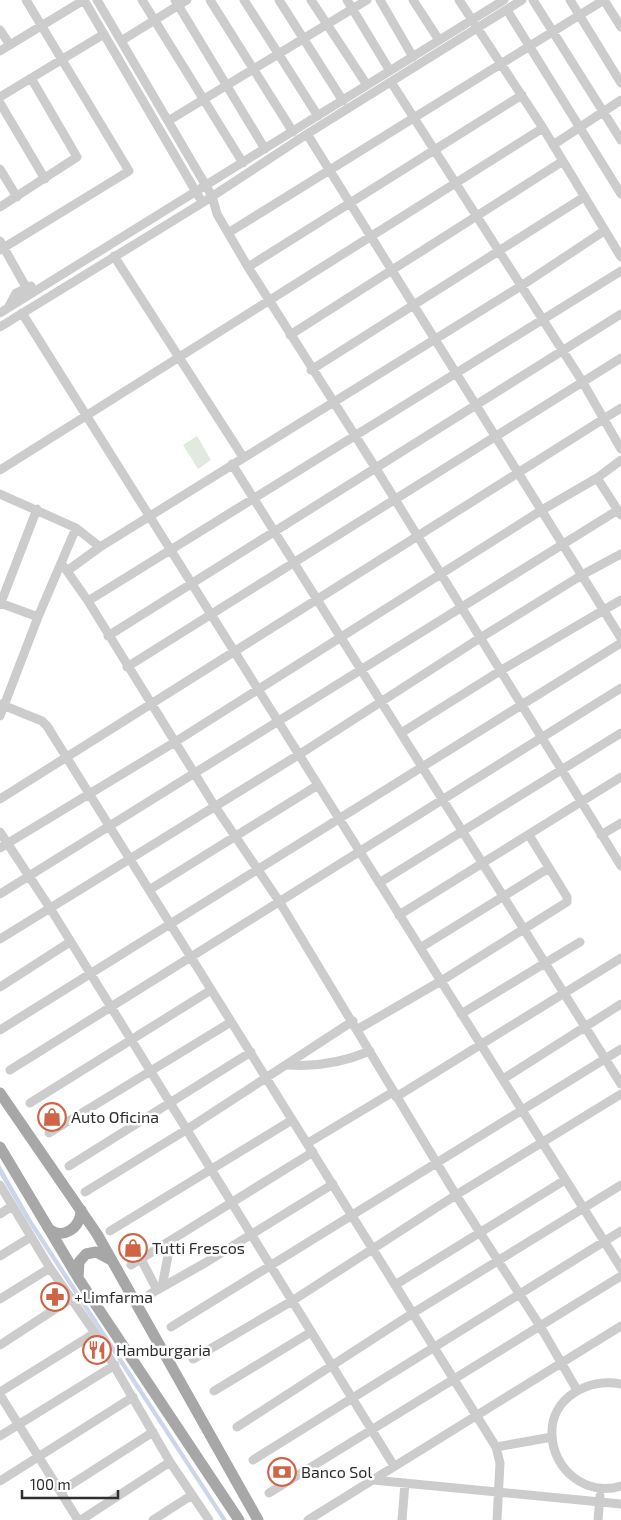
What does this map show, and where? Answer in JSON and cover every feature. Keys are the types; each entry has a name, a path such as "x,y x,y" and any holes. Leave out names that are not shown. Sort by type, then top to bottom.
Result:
{"main road":[{"path":"0,1093 81,1210 112,1261 258,1520"},
{"path":"0,1147 46,1227 80,1281 239,1520"},
{"path":"46,1227 55,1234 65,1234 79,1221 81,1210"},
{"path":"80,1281 79,1262 86,1254 96,1252 112,1261"}],"street":[{"path":"26,0 129,171 1,247 26,287"},
{"path":"0,51 84,0 202,203 217,214"},
{"path":"97,0 212,196 217,214 248,267 311,370 375,467 416,537 563,770 621,866"},
{"path":"142,0 244,164"},
{"path":"121,41 177,3 187,0"},
{"path":"210,0 252,71 292,132"},
{"path":"244,0 318,116"},
{"path":"279,0 343,100"},
{"path":"311,0 366,85"},
{"path":"347,0 390,71"},
{"path":"168,121 205,101 367,0"},
{"path":"380,0 413,57"},
{"path":"413,0 439,40"},
{"path":"459,0 543,128 604,231 620,251"},
{"path":"4,310 244,164 439,40 507,10 522,0"},
{"path":"534,0 621,140"},
{"path":"570,0 621,83"},
{"path":"228,233 604,0 621,27"},
{"path":"0,327 202,203 391,82 475,25 501,1"},
{"path":"177,3 265,149"},
{"path":"507,10 621,194"},
{"path":"0,30 10,45"},
{"path":"0,97 104,34"},
{"path":"0,207 77,157 31,78"},
{"path":"391,82 562,350 621,449"},
{"path":"248,267 522,95"},
{"path":"553,145 621,100"},
{"path":"0,102 45,179"},
{"path":"0,470 543,128"},
{"path":"307,134 349,205 496,436 542,510 561,545 621,638"},
{"path":"290,335 563,161"},
{"path":"0,170 17,197"},
{"path":"311,370 412,304 584,197"},
{"path":"64,567 100,547 521,286 604,231"},
{"path":"114,256 243,457"},
{"path":"88,601 621,271"},
{"path":"4,310 16,293 26,287 46,284"},
{"path":"22,313 300,754 461,1014 504,1079 564,1180 621,1268"},
{"path":"108,636 274,530 621,314"},
{"path":"127,667 621,358"},
{"path":"0,799 621,408"},
{"path":"4,846 174,742 542,510 597,478 621,460"},
{"path":"232,464 401,733 420,767 504,896 621,1084"},
{"path":"0,894 561,545 619,513 597,478"},
{"path":"1,497 37,509 76,528 100,547"},
{"path":"37,509 0,604 38,617"},
{"path":"0,716 2,705 38,617 64,567 76,528"},
{"path":"0,939 214,805 300,754 480,638 582,575 621,554"},
{"path":"64,567 88,601 193,773 257,871 279,901 355,1025 395,1095 540,1326 577,1390"},
{"path":"401,733 500,670 621,600"},
{"path":"0,1030 89,973 257,871 521,703 621,643"},
{"path":"10,1070 621,688"},
{"path":"2,705 45,723 496,1447 500,1463 498,1520"},
{"path":"379,883 621,733"},
{"path":"399,915 621,777"},
{"path":"149,890 318,785"},
{"path":"601,835 621,822"},
{"path":"0,832 4,846 50,908 394,1466"},
{"path":"85,1192 186,1130 265,1076 288,1065 355,1025 441,981 567,902 567,897 529,835"},
{"path":"420,948 549,868"},
{"path":"0,986 70,942"},
{"path":"461,1014 544,962 580,942"},
{"path":"308,1143 481,1045 621,958"},
{"path":"30,1103 211,990"},
{"path":"504,1079 621,1004"},
{"path":"49,1133 231,1022"},
{"path":"171,1327 438,1164 621,1049"},
{"path":"69,1166 251,1052"},
{"path":"288,1065 353,1059 370,1052"},
{"path":"193,1359 292,1301 456,1195 621,1094"},
{"path":"110,1231 292,1120"},
{"path":"131,1265 313,1152"},
{"path":"395,1285 564,1180"},
{"path":"156,1290 333,1184"},
{"path":"237,1427 413,1313 621,1185"},
{"path":"0,1186 50,1268 95,1333 170,1462 209,1520"},
{"path":"0,1214 12,1206"},
{"path":"253,1460 621,1231"},
{"path":"0,1256 31,1237"},
{"path":"156,1290 171,1240"},
{"path":"141,1259 156,1290"},
{"path":"0,1299 50,1268"},
{"path":"269,1493 621,1276"},
{"path":"0,1345 72,1298"},
{"path":"309,1519 621,1326"},
{"path":"214,1392 311,1332"},
{"path":"95,1333 0,1393 80,1520 170,1462"},
{"path":"0,1436 115,1365"},
{"path":"621,1384 609,1382 592,1383 577,1390 564,1401 556,1415 552,1437 560,1463 570,1476 585,1485 601,1489 621,1486"},
{"path":"0,1481 133,1397"},
{"path":"60,1491 153,1432"},
{"path":"496,1447 552,1437"},
{"path":"373,1480 621,1504"},
{"path":"402,1520 405,1483"},
{"path":"598,1520 601,1489"},
{"path":"153,1520 192,1495"},
{"path":"309,1519 325,1520"}],"shaded area":[{"path":"197,436 211,460 198,469 183,445"}],"water":[{"path":"0,1165 31,1219 227,1520 222,1520 27,1221 0,1175"}],"place":[{"name":"Auto Oficina","path":"52,1117"},
{"name":"Tutti Frescos","path":"133,1248"},
{"name":"+Limfarma","path":"55,1297"},
{"name":"Hamburgaria","path":"97,1350"},
{"name":"Banco Sol","path":"282,1472"}]}
